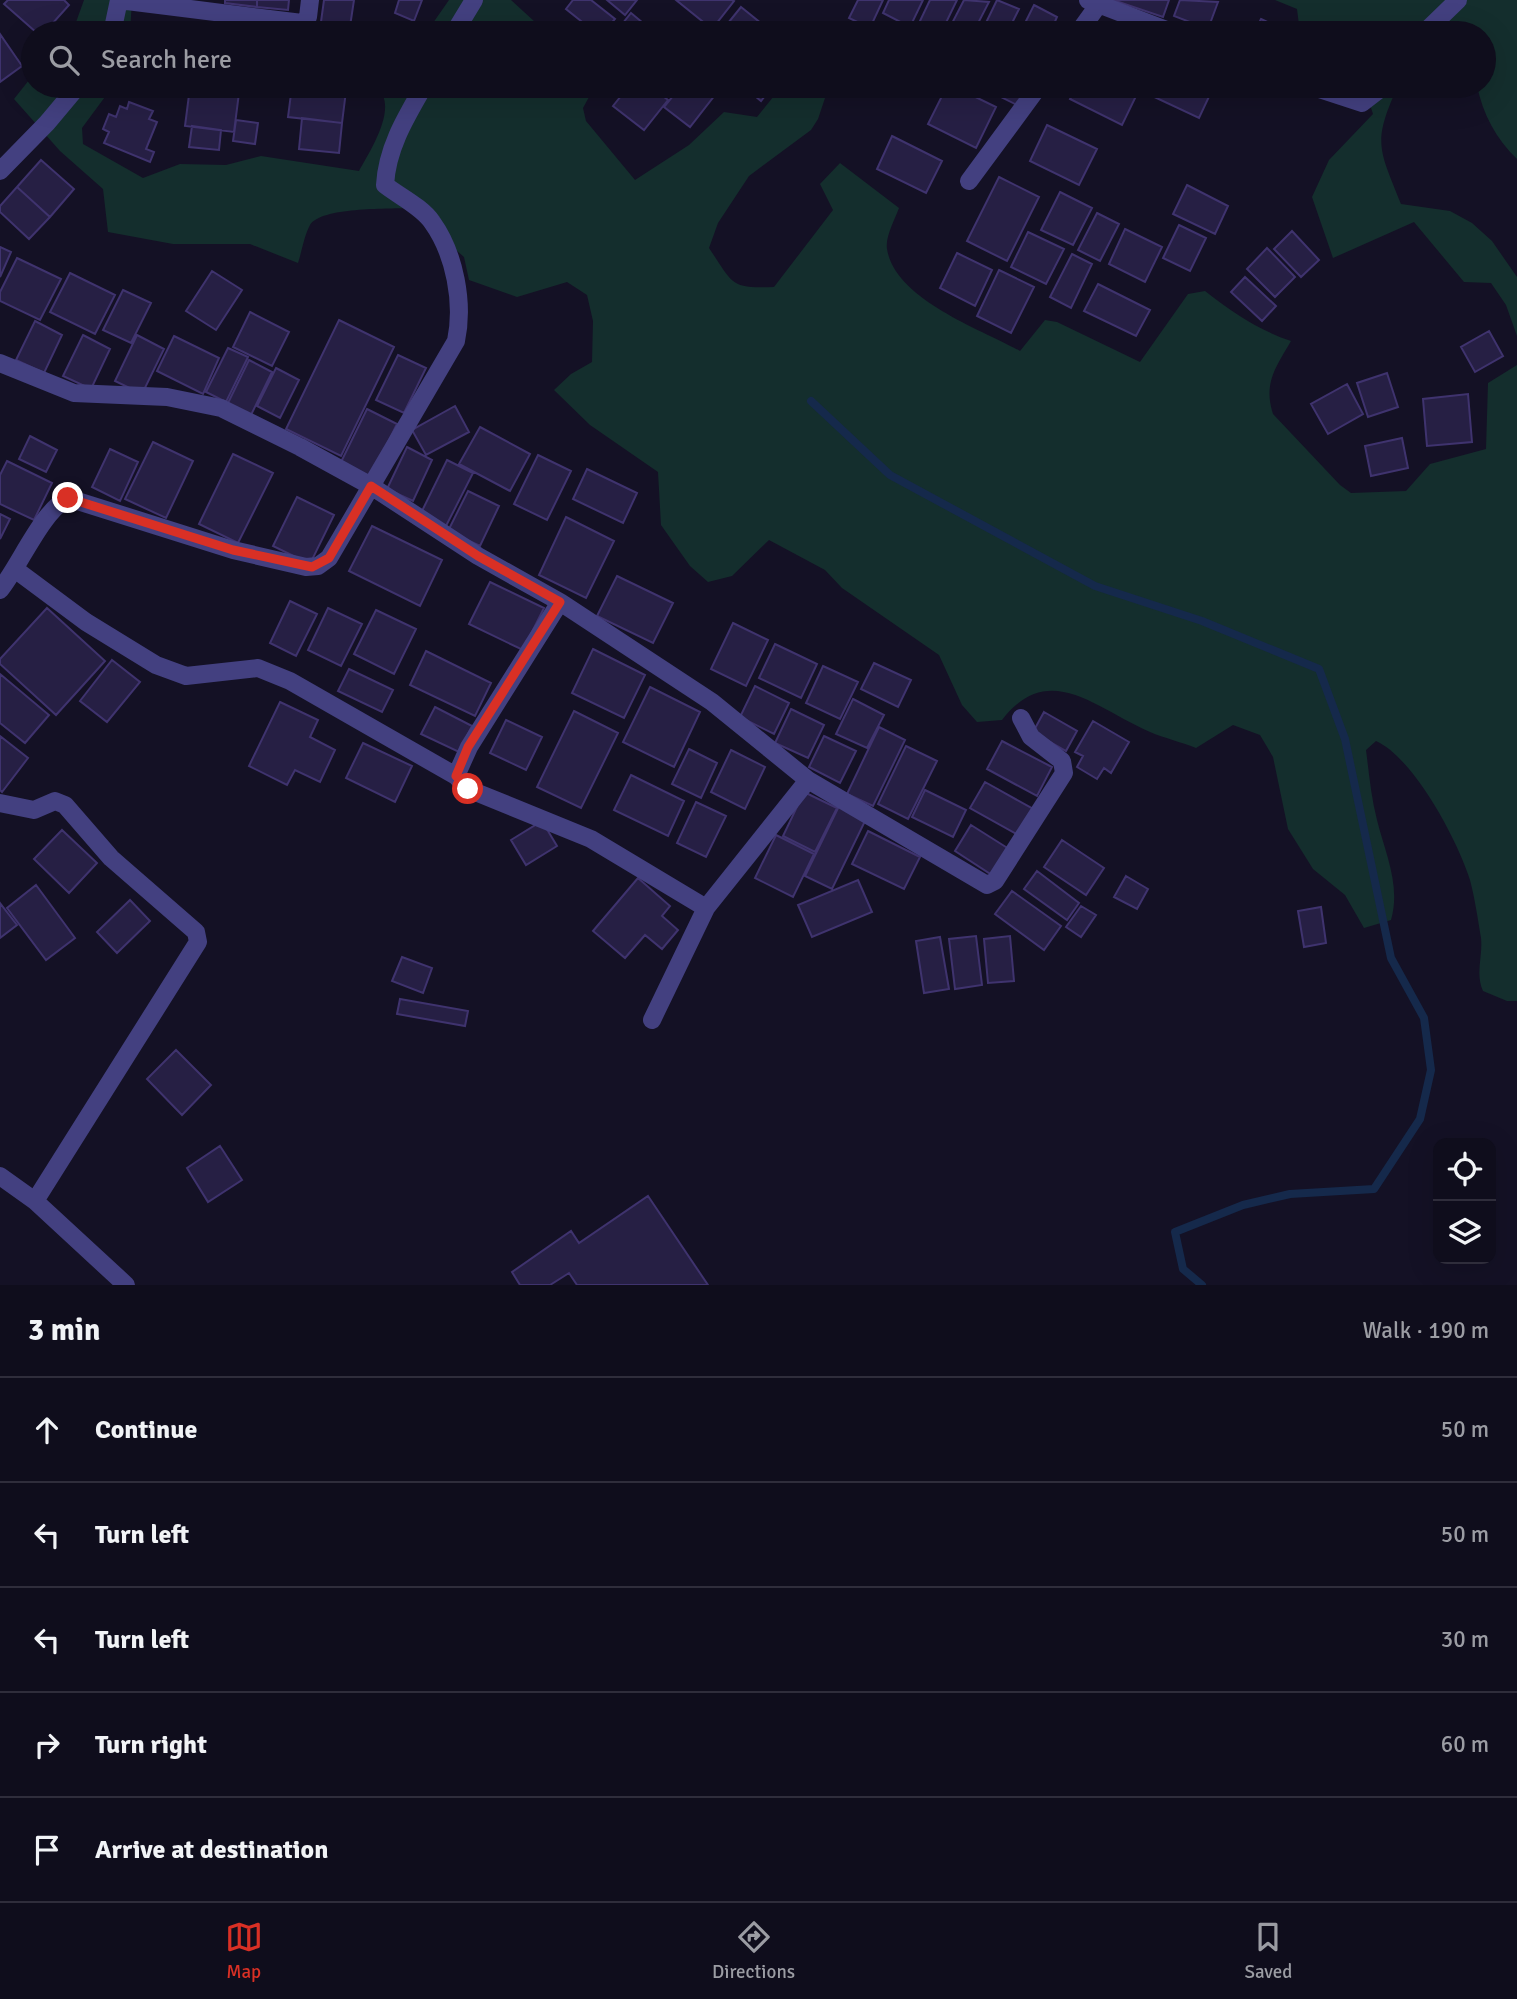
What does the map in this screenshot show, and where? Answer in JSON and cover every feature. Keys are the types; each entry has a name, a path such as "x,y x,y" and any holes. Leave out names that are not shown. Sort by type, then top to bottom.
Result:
{"street":[{"path":"114,21 119,0 205,5 291,21"},
{"path":"304,21 308,17 310,0"},
{"path":"461,21 474,0"},
{"path":"1436,21 1458,0"},
{"path":"1084,21 1094,2 1143,21"},
{"path":"0,171 68,98"},
{"path":"0,590 16,570 55,504 68,498 233,550 312,567 329,558 456,341 461,319 448,253 431,220 385,185 386,167 402,125 417,98"},
{"path":"969,181 1031,98"},
{"path":"1347,98 1362,103 1368,98"},
{"path":"0,363 74,393 167,397 221,408 371,486 478,556 560,602 712,702 808,780 987,886 995,881 1063,774 1062,761 1031,737 1021,718"},
{"path":"16,570 86,622 156,665 186,676 258,668 290,681 456,776 468,789 591,839 706,908"},
{"path":"456,776 468,747 560,602"},
{"path":"652,1020 706,908 808,780"},
{"path":"0,803 34,810 55,801 65,805 111,858 196,932 198,942 35,1201"},
{"path":"0,1176 35,1201 126,1285"}],"green space":[{"path":"84,0 132,0 131,21 76,21"},
{"path":"449,0 511,0 534,21 434,21"},
{"path":"1275,0 1517,0 1517,159 1497,134 1481,98 1496,98 1496,21 1298,21 1297,9"},
{"path":"21,90 21,98 104,98 82,128 83,144 143,178 180,164 226,165 261,156 359,171 381,128 385,104 383,98 588,98 583,108 586,121 635,180 689,145 724,112 757,117 772,98 825,98 811,130 749,176 718,223 709,248 734,281 748,287 774,287 833,210 820,184 840,163 899,208 889,234 887,249 893,267 905,283 941,310 1020,351 1045,320 1057,322 1140,362 1188,294 1205,291 1246,320 1291,341 1270,384 1273,414 1340,485 1351,493 1406,491 1430,464 1486,449 1488,383 1517,365 1517,1001 1507,1001 1483,991 1479,971 1481,938 1472,887 1456,844 1419,782 1405,764 1376,741 1366,750 1375,811 1393,882 1394,907 1391,920 1364,928 1345,895 1313,869 1288,829 1273,757 1260,735 1233,725 1196,748 1150,732 1073,694 1055,691 1037,693 1020,702 1002,720 977,722 962,705 939,655 842,588 825,570 769,540 732,576 708,582 690,566 661,525 658,472 590,425 554,390 571,374 592,362 593,321 587,295 567,282 517,297 469,280 464,257 408,208 355,210 317,219 308,229 298,263 250,244 173,244 108,232 103,189 60,151 14,99"},
{"path":"1368,98 1393,98 1384,121 1382,145 1401,204 1450,211 1472,223 1492,241 1517,277 1517,336 1506,305 1491,283 1464,282 1414,222 1333,258 1312,197 1329,160 1373,114"}],"building":[{"path":"8,0 64,0 69,5 55,21 23,21 4,4"},
{"path":"225,0 257,0 257,7 225,3"},
{"path":"257,0 289,0 288,10 257,7"},
{"path":"324,0 354,0 351,21 321,21"},
{"path":"399,0 422,0 414,21 395,13"},
{"path":"573,0 591,0 615,19 581,21 566,9"},
{"path":"607,0 637,0 625,15"},
{"path":"676,0 734,1 718,21 702,21"},
{"path":"858,0 883,0 873,21 855,21 849,18"},
{"path":"889,0 923,0 913,21 898,21 883,13"},
{"path":"930,0 957,0 947,21 920,21"},
{"path":"964,0 989,2 979,21 953,21"},
{"path":"997,0 1019,9 1013,21 987,21"},
{"path":"1113,0 1169,0 1163,17"},
{"path":"1180,0 1218,2 1211,21 1187,21 1174,16"},
{"path":"1034,5 1057,17 1055,21 1026,21"},
{"path":"741,7 758,21 730,21"},
{"path":"631,13 641,21 625,21"},
{"path":"0,34 21,67 0,82"},
{"path":"189,98 238,98 234,132 185,126"},
{"path":"290,98 345,98 342,123 288,117"},
{"path":"619,98 668,100 644,130 613,106"},
{"path":"671,98 713,98 690,127 664,107"},
{"path":"941,98 978,98 996,107 976,148 928,124"},
{"path":"1003,98 1028,98 1023,108"},
{"path":"1071,98 1135,98 1122,125"},
{"path":"1156,98 1208,98 1199,118"},
{"path":"129,102 153,111 149,119 157,122 146,149 154,152 150,162 104,143 109,132 103,129 109,114 116,117 120,106 127,109"},
{"path":"302,118 342,123 339,153 299,149"},
{"path":"236,120 258,123 255,144 233,141"},
{"path":"1047,125 1097,149 1079,185 1030,161"},
{"path":"192,126 221,130 219,150 189,147"},
{"path":"892,136 942,161 926,193 877,169"},
{"path":"41,160 74,189 50,217 17,187"},
{"path":"999,177 1039,197 1007,261 967,241"},
{"path":"1187,185 1228,206 1215,234 1173,214"},
{"path":"17,187 50,217 29,239 0,212 0,206"},
{"path":"1060,192 1092,208 1073,245 1041,230"},
{"path":"1097,213 1119,224 1100,261 1078,250"},
{"path":"1179,225 1206,238 1190,271 1163,258"},
{"path":"1125,229 1162,247 1145,282 1109,264"},
{"path":"1292,231 1319,260 1301,277 1274,249"},
{"path":"1028,232 1064,249 1046,284 1011,267"},
{"path":"0,247 11,252 0,277"},
{"path":"1267,248 1295,277 1275,297 1247,269"},
{"path":"957,253 992,270 975,306 940,288"},
{"path":"1072,254 1092,264 1071,308 1050,297"},
{"path":"17,258 61,279 40,320 0,301 0,292"},
{"path":"999,270 1034,287 1011,333 977,316"},
{"path":"212,271 242,290 216,330 186,311"},
{"path":"70,273 115,295 95,334 50,312"},
{"path":"1245,277 1276,306 1262,321 1231,292"},
{"path":"1098,284 1150,310 1136,336 1084,311"},
{"path":"123,290 151,303 131,343 103,330"},
{"path":"250,312 289,332 272,366 233,347"},
{"path":"339,320 394,347 341,456 286,429"},
{"path":"35,321 62,335 44,373 16,360"},
{"path":"1489,331 1503,356 1475,372 1461,347"},
{"path":"83,335 110,349 91,389 63,376"},
{"path":"137,335 164,349 142,394 115,381"},
{"path":"174,336 219,358 203,394 157,371"},
{"path":"228,348 248,357 226,402 206,392"},
{"path":"398,355 426,368 404,413 376,400"},
{"path":"249,360 272,372 250,417 227,405"},
{"path":"276,368 299,380 280,418 257,406"},
{"path":"1387,373 1398,407 1368,417 1357,383"},
{"path":"1347,384 1363,414 1328,434 1311,404"},
{"path":"1468,394 1472,442 1427,446 1423,399"},
{"path":"455,406 469,432 426,455 412,430"},
{"path":"367,409 397,424 371,477 341,462"},
{"path":"480,427 530,454 510,491 459,464"},
{"path":"30,436 57,450 46,472 19,459"},
{"path":"1402,438 1408,468 1371,476 1365,446"},
{"path":"153,442 193,461 166,518 125,499"},
{"path":"407,447 432,460 413,501 387,489"},
{"path":"110,449 138,462 120,501 92,487"},
{"path":"233,454 273,473 238,543 199,524"},
{"path":"538,455 571,471 547,520 514,504"},
{"path":"447,460 473,473 446,526 421,513"},
{"path":"7,461 52,483 34,520 0,504 0,475"},
{"path":"587,469 637,493 623,523 573,499"},
{"path":"468,491 499,506 480,546 448,531"},
{"path":"297,497 334,515 310,564 273,546"},
{"path":"0,514 10,519 0,539"},
{"path":"566,517 614,541 586,598 539,575"},
{"path":"372,526 442,560 420,606 349,571"},
{"path":"617,576 673,603 653,643 597,616"},
{"path":"490,582 544,608 523,650 469,624"},
{"path":"290,601 317,614 296,656 270,643"},
{"path":"47,608 105,661 56,715 0,664 0,659"},
{"path":"328,608 362,624 341,666 308,650"},
{"path":"376,610 416,629 394,674 354,654"},
{"path":"733,623 768,640 746,686 711,669"},
{"path":"775,644 817,664 801,698 759,678"},
{"path":"593,649 645,675 624,718 572,693"},
{"path":"426,651 491,683 475,716 410,685"},
{"path":"112,660 140,682 107,722 80,701"},
{"path":"874,663 911,680 898,707 861,689"},
{"path":"823,666 858,682 840,719 806,703"},
{"path":"349,669 393,690 382,712 338,691"},
{"path":"0,674 49,715 25,743 0,723"},
{"path":"755,686 789,703 774,734 740,717"},
{"path":"650,687 700,712 674,767 623,742"},
{"path":"853,699 884,715 867,748 836,734"},
{"path":"280,702 318,720 310,737 335,750 320,782 295,770 287,785 249,766"},
{"path":"435,707 472,726 459,752 421,734"},
{"path":"791,709 824,725 808,758 775,743"},
{"path":"574,711 618,733 581,808 537,787"},
{"path":"1044,712 1077,731 1066,751 1033,732"},
{"path":"506,720 542,737 526,770 490,753"},
{"path":"1093,721 1129,742 1111,773 1104,768 1097,779 1077,767 1083,756 1075,752"},
{"path":"879,727 905,740 873,806 847,794"},
{"path":"0,736 28,758 2,792 0,790"},
{"path":"824,736 856,751 840,783 809,767"},
{"path":"1002,741 1052,767 1037,796 987,769"},
{"path":"363,743 412,766 395,802 346,778"},
{"path":"906,746 937,761 908,819 878,804"},
{"path":"689,749 717,763 701,798 672,784"},
{"path":"731,750 765,767 745,809 711,792"},
{"path":"631,775 684,801 668,836 614,810"},
{"path":"985,782 1035,810 1020,836 970,808"},
{"path":"925,790 966,810 953,837 912,817"},
{"path":"804,792 837,808 815,852 783,836"},
{"path":"696,802 726,816 706,857 677,843"},
{"path":"839,806 866,819 832,889 805,876"},
{"path":"542,821 557,846 526,865 511,840"},
{"path":"971,825 1009,849 992,875 955,851"},
{"path":"62,830 97,863 69,893 34,859"},
{"path":"868,831 920,857 904,889 852,864"},
{"path":"776,835 814,854 793,897 755,878"},
{"path":"1062,840 1104,868 1086,895 1044,867"},
{"path":"1037,871 1079,903 1067,920 1024,889"},
{"path":"1126,876 1148,889 1137,909 1114,897"},
{"path":"638,878 670,906 662,916 678,930 662,949 645,935 625,958 593,931"},
{"path":"858,880 872,912 812,937 798,905"},
{"path":"36,885 75,938 46,960 7,908"},
{"path":"1012,891 1061,926 1044,950 995,914"},
{"path":"130,900 150,921 117,953 97,932"},
{"path":"0,903 17,925 0,938"},
{"path":"1081,906 1096,915 1081,937 1066,927"},
{"path":"1321,907 1326,943 1304,947 1298,911"},
{"path":"976,936 982,985 955,989 949,939"},
{"path":"1010,936 1014,981 988,983 984,939"},
{"path":"940,937 949,989 924,993 916,941"},
{"path":"402,957 432,968 423,993 392,981"},
{"path":"400,999 468,1011 465,1026 397,1014"},
{"path":"176,1050 211,1085 182,1115 147,1079"},
{"path":"220,1146 242,1180 208,1202 187,1168"},
{"path":"648,1196 708,1285 577,1285 569,1273 550,1285 520,1285 512,1272 571,1231 579,1243"}],"waterway":[{"path":"811,401 890,475 1095,586 1202,621 1319,669 1345,739 1391,958 1424,1018 1431,1070 1420,1119 1374,1189 1290,1194 1243,1205 1175,1232 1183,1269 1202,1285"}],"route":[{"path":"68,498 233,550 312,567 329,558 334,544 371,486 478,556 560,602 468,747 456,776 468,789"}]}
